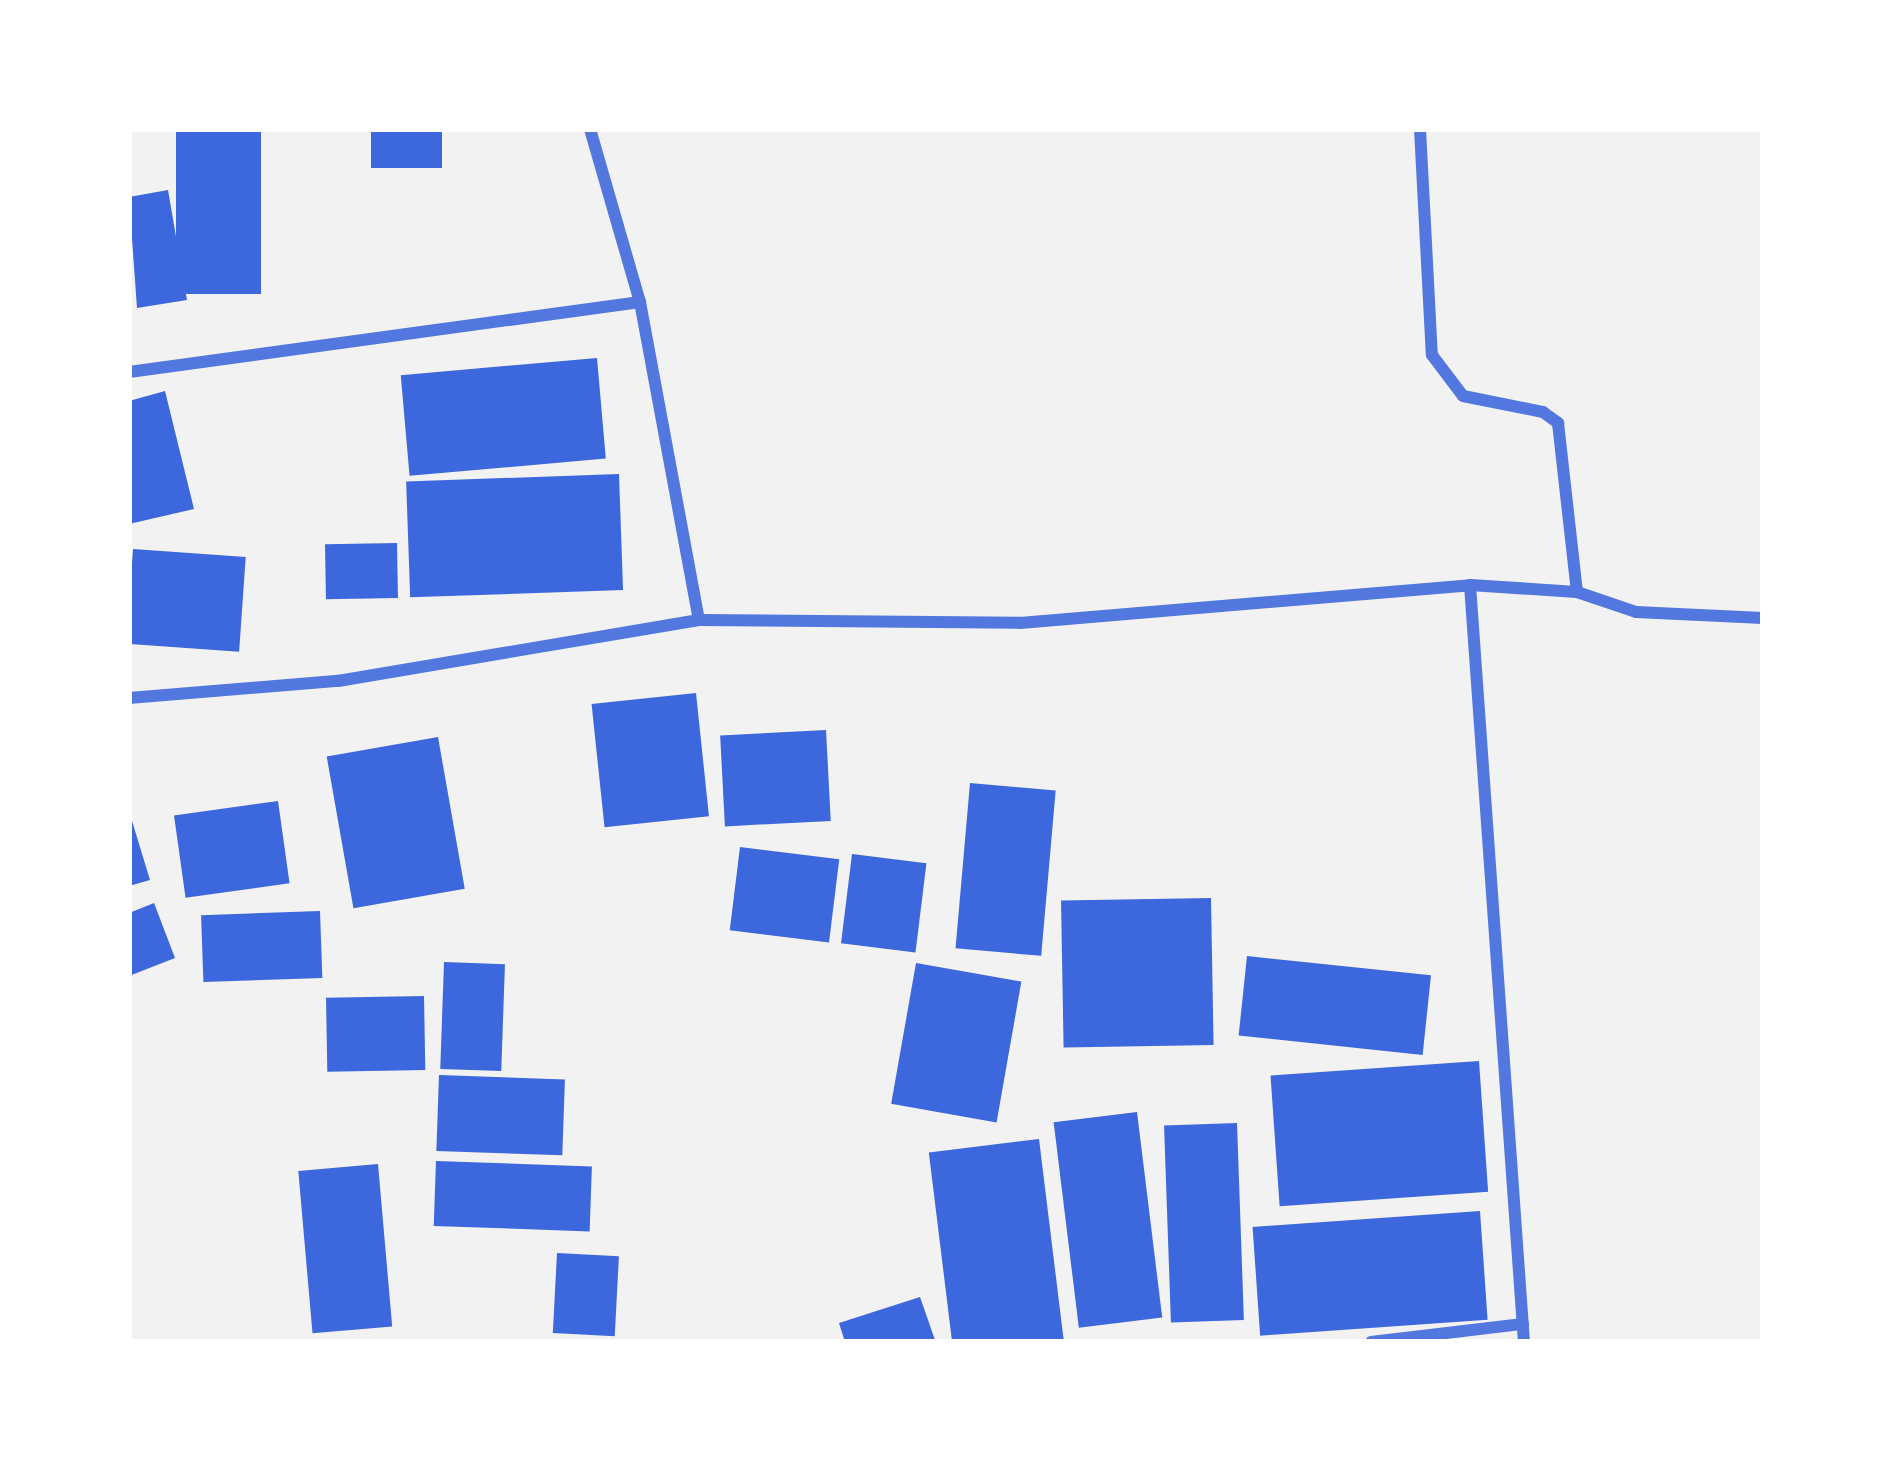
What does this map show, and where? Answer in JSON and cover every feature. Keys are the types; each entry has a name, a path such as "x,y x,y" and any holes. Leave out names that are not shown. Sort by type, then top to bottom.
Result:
{"street":[{"path":"590,129 640,302 699,620"},
{"path":"1420,129 1432,355 1462,396 1544,412 1558,422 1577,592"},
{"path":"129,372 640,302"},
{"path":"1470,586 1524,1342"},
{"path":"129,698 338,681 699,620 1020,623 1470,586 1577,592 1636,612 1763,618"},
{"path":"1371,1342 1523,1324"}],"building":[{"path":"176,129 261,129 261,294 176,294"},
{"path":"371,129 442,129 442,168 371,168"},
{"path":"168,190 187,300 137,308 129,197"},
{"path":"597,358 606,459 410,476 401,375"},
{"path":"165,391 194,509 129,524 129,401"},
{"path":"619,474 623,590 410,597 406,481"},
{"path":"397,543 398,598 326,599 325,544"},
{"path":"133,549 246,557 239,652 129,644"},
{"path":"696,693 709,816 605,827 592,704"},
{"path":"826,730 831,821 725,826 720,736"},
{"path":"438,737 465,889 353,908 327,757"},
{"path":"970,783 1056,790 1041,956 956,948"},
{"path":"278,801 290,883 186,898 174,816"},
{"path":"129,811 150,880 129,886"},
{"path":"740,847 839,859 829,943 730,930"},
{"path":"852,854 926,863 915,952 841,943"},
{"path":"1211,898 1214,1045 1064,1048 1061,901"},
{"path":"154,903 175,958 129,976 129,913"},
{"path":"320,911 322,978 203,982 201,915"},
{"path":"1247,956 1431,975 1423,1055 1239,1036"},
{"path":"444,962 505,964 501,1071 440,1069"},
{"path":"916,963 1021,982 997,1122 891,1104"},
{"path":"424,996 425,1070 327,1072 326,998"},
{"path":"1479,1061 1488,1192 1280,1206 1271,1076"},
{"path":"439,1075 565,1079 562,1155 436,1151"},
{"path":"1137,1112 1162,1317 1079,1328 1054,1122"},
{"path":"1237,1123 1244,1320 1171,1322 1164,1126"},
{"path":"1039,1139 1064,1342 952,1342 929,1153"},
{"path":"436,1161 592,1166 590,1231 434,1226"},
{"path":"378,1164 392,1326 313,1333 298,1171"},
{"path":"1480,1211 1488,1320 1260,1336 1253,1227"},
{"path":"557,1253 619,1256 615,1336 553,1333"},
{"path":"920,1297 935,1340 845,1342 839,1323"}]}
